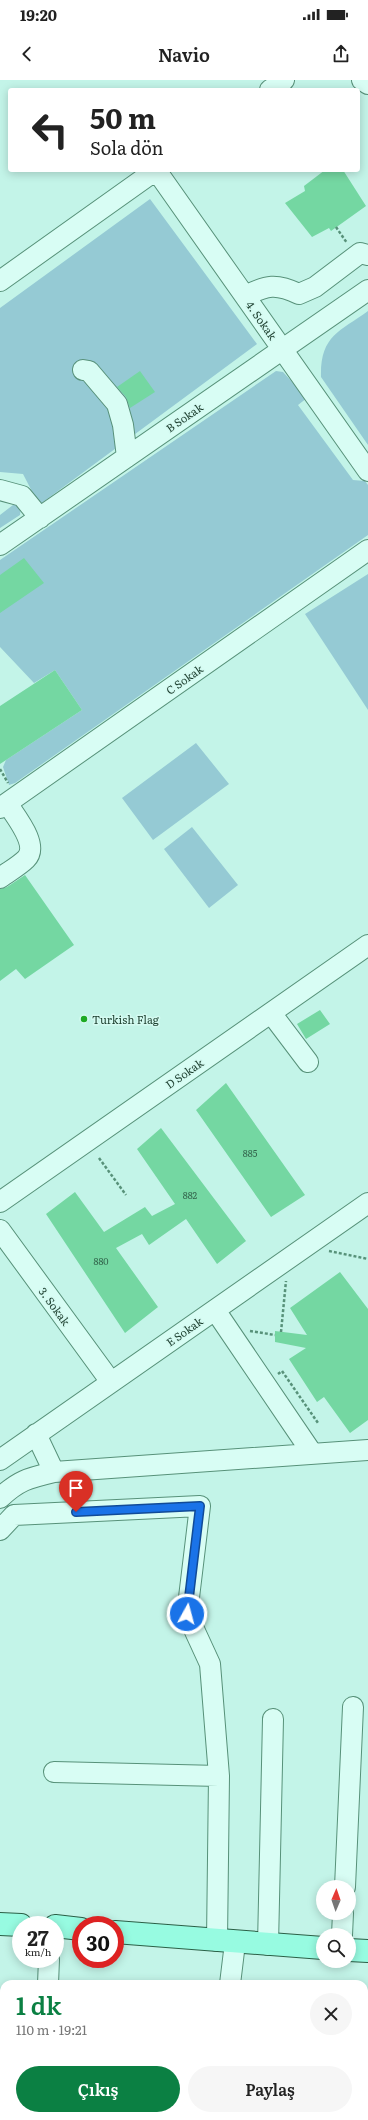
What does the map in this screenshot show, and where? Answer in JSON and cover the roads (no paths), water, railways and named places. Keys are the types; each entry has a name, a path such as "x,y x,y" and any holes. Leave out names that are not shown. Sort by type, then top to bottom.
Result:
{"main road":[{"path":"0,1924 12,1925"},
{"path":"124,1933 226,1942 316,1948"},
{"path":"356,1950 368,1951"}],"street":[{"path":"273,88 284,80"},
{"path":"362,80 368,84"},
{"path":"0,281 153,172"},
{"name":"4. Sokak","path":"157,172 368,471"},
{"path":"245,296 263,287 283,286 299,294 315,287 360,254 368,255"},
{"name":"B Sokak","path":"0,545 368,290"},
{"path":"83,370 89,371 118,404 121,414 127,457"},
{"path":"0,490 22,496 40,518"},
{"name":"C Sokak","path":"4,805 368,550"},
{"path":"0,878 27,859 30,852 29,839 4,805"},
{"name":"D Sokak","path":"0,1202 368,944"},
{"path":"271,1013 308,1062"},
{"name":"E Sokak","path":"0,1460 368,1203"},
{"name":"3. Sokak","path":"0,1230 111,1382"},
{"path":"215,1310 312,1453"},
{"path":"36,1434 54,1472"},
{"path":"0,1498 15,1484 54,1472 368,1450"},
{"path":"0,1530 14,1515 200,1506 187,1614 210,1664 219,1776 226,1942 230,1980"},
{"path":"345,1880 353,1707"},
{"path":"268,1945 273,1719"},
{"path":"54,1772 219,1776"},
{"path":"48,1980 49,1968"}],"place":[{"name":"Turkish Flag","path":"84,1019"}]}
